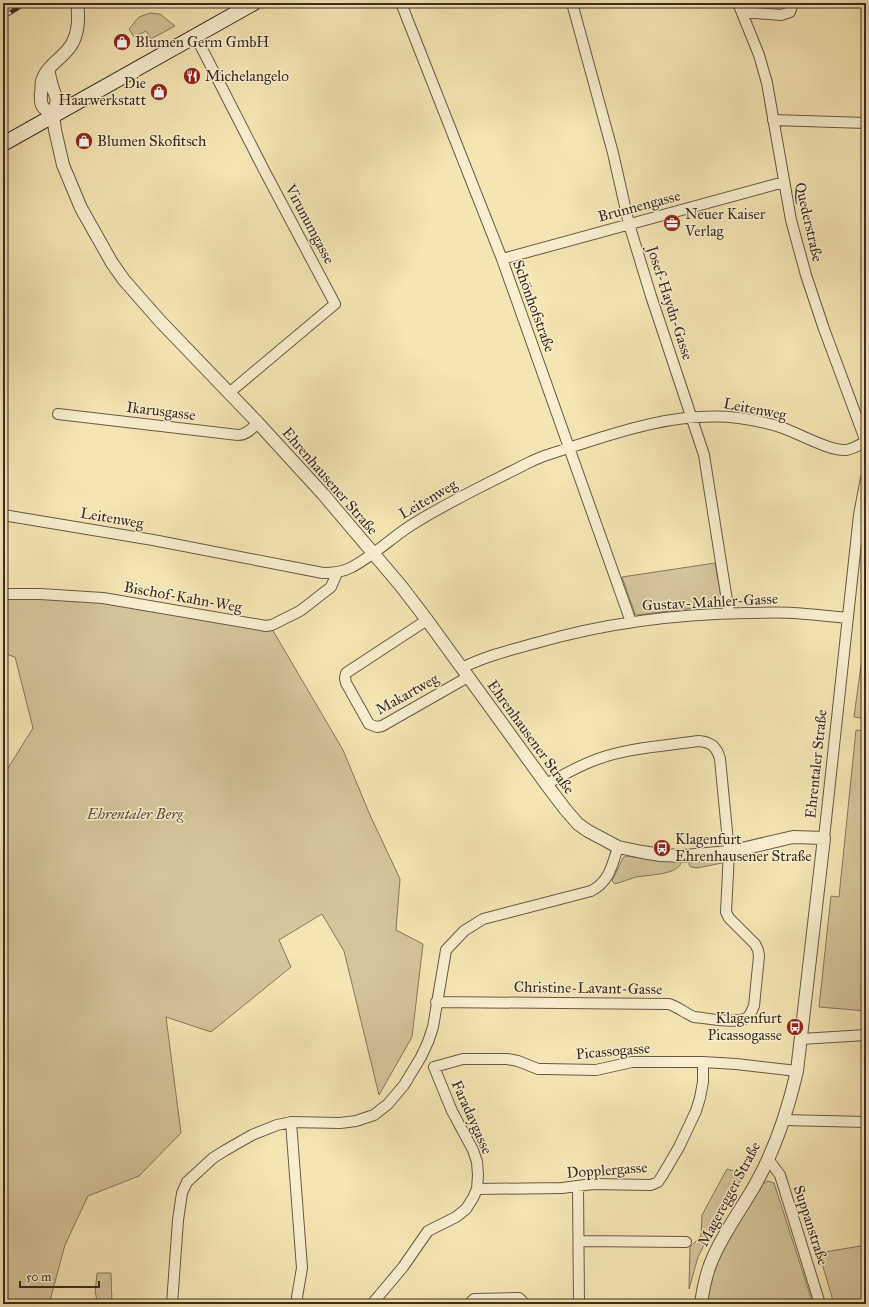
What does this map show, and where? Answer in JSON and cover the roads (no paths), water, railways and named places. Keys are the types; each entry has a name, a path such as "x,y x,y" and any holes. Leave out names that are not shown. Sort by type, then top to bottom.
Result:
{"main road":[{"path":"3,144 254,3"}],"street":[{"name":"Ehrenhausener Straße","path":"77,3 77,32 65,54 48,70 57,100 53,115 56,137 63,165 81,208 112,263 138,297 258,423 323,494 372,554 401,586 565,809 578,824 602,840 618,848"},
{"name":"Schönhofstraße","path":"401,3 502,259 631,622"},
{"name":"Josef-Haydn-Gasse","path":"572,3 613,153 630,224 651,296 704,455 730,613"},
{"path":"740,8 781,15 790,12 793,3"},
{"name":"Quederstraße","path":"740,8 759,55 767,83 791,220 806,275 824,329 866,442"},
{"name":"Virunumgasse","path":"195,35 335,304 229,393"},
{"path":"773,120 866,123"},
{"name":"Brunnengasse","path":"502,259 784,182"},
{"name":"Ikarusgasse","path":"58,414 238,435 242,435 258,423"},
{"name":"Leitenweg","path":"3,514 323,572 337,573 350,568 409,527 454,500 532,461 624,431 665,421 692,417 721,416 764,423 783,428 834,448 845,450 854,448 866,442"},
{"name":"Ehrentaler Straße","path":"618,848 685,856 729,852 793,837 824,838 858,515 866,480"},
{"name":"Bischof-Kahn-Weg","path":"3,594 40,594 103,598 266,626 300,611 334,584 337,573"},
{"name":"Gustav-Mahler-Gasse","path":"465,673 486,657 574,632 631,622 682,616 730,613 793,613 847,618"},
{"name":"Makartweg","path":"427,620 346,674 346,683 369,724 376,727 382,726 465,673"},
{"name":"Christine-Lavant-Gasse","path":"436,1002 669,1004 676,1006 694,1017 735,1021 747,1018 751,1014 754,1006 759,956 755,944 729,918 726,912 729,852 720,759 718,751 714,745 708,742 699,741 641,749 606,757 590,762 546,784"},
{"name":"Mageregger Straße","path":"701,1304 705,1281 711,1261 718,1246 755,1185 768,1159 792,1096 798,1071 824,838"},
{"path":"172,1304 178,1220 182,1193 187,1182 213,1158 224,1151 252,1135 277,1125 291,1122 340,1123 356,1121 374,1115 388,1104 404,1085 421,1058 428,1042 433,1027 436,1002 446,950 464,931 484,919 591,891 603,883 610,874 618,848"},
{"path":"801,1039 866,1035"},
{"path":"421,1058 434,1067"},
{"name":"Picassogasse","path":"434,1067 463,1059 507,1059 518,1061 538,1069 596,1070 632,1062 703,1062 798,1071"},
{"name":"Dopplergasse","path":"477,1189 578,1187 593,1184 651,1185 658,1182 679,1147 696,1111 703,1082 703,1062"},
{"name":"Faradaygasse","path":"372,1304 403,1267 428,1231 456,1217 466,1209 477,1189 477,1162 473,1150 452,1111 434,1067"},
{"path":"784,1120 866,1122"},
{"path":"291,1122 302,1268 297,1297 298,1304"},
{"name":"Suppanstraße","path":"768,1159 780,1175 820,1304"},
{"path":"578,1187 579,1304"},
{"path":"579,1241 686,1242"},
{"path":"469,1304 474,1299 519,1298 525,1304"}],"railway":[{"path":"3,8 12,3"},
{"path":"3,17 26,3"}],"place":[{"name":"Blumen Germ GmbH","path":"122,42"},
{"name":"Michelangelo","path":"192,76"},
{"name":"Die Haarwerkstatt","path":"159,92"},
{"name":"Blumen Skofitsch","path":"84,141"},
{"name":"Neuer Kaiser Verlag","path":"672,223"},
{"name":"Klagenfurt Ehrenhausener Straße","path":"662,848"},
{"name":"Klagenfurt Picassogasse","path":"795,1027"}],"park label":[{"name":"Ehrentaler Berg","path":"135,814"}]}
